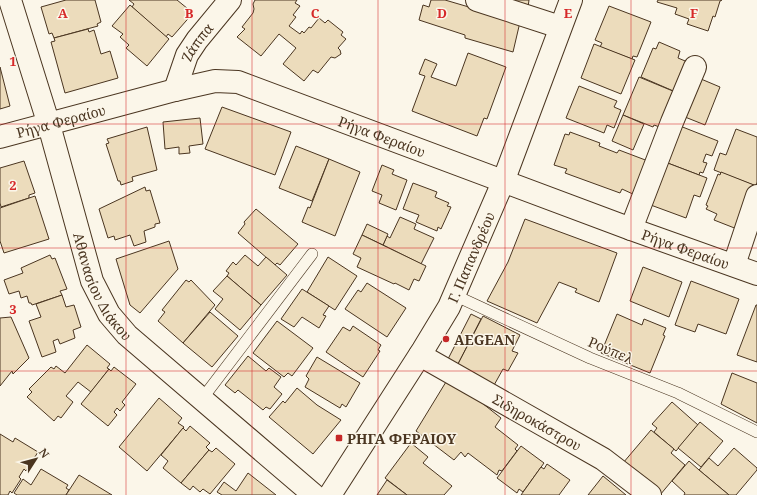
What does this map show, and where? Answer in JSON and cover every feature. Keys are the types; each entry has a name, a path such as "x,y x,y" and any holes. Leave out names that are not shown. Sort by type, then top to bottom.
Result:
{"street":[{"name":"Αθανασίου Διάκου","path":"10,0 49,125 92,281 109,314 127,336 314,495"},
{"name":"Ζάππα","path":"175,90 187,55 197,40 230,0"},
{"path":"477,0 560,27"},
{"name":"Γ. Παπανδρέου","path":"330,495 450,307 454,294 503,182 571,0"},
{"path":"631,229 672,122 696,67"},
{"name":"Ρήγα Φεραίου","path":"0,137 175,90 215,81 238,82 503,182 757,274"},
{"path":"734,265 757,196"},
{"name":"Σιδηροκάστρου","path":"420,355 603,459 650,495"}],"lane":[{"path":"202,399 312,254"},
{"name":"Ρούπελ","path":"454,294 590,358 678,393 757,432"}],"building":[{"path":"66,0 95,0 101,22 97,24 98,26 54,38 52,33 49,34 41,7"},
{"path":"129,0 177,0 193,13 172,37 168,34 166,37 132,7 134,4"},
{"path":"255,0 297,0 295,3 300,6 293,15 296,17 289,26 300,34 302,31 304,33 309,27 311,28 319,18 325,23 328,20 343,32 341,35 346,39 338,48 341,54 335,58 331,57 318,73 313,70 304,81 283,64 296,48 279,34 261,56 237,37 245,29 242,27 253,13 253,4"},
{"path":"431,0 445,0 520,22 513,52 465,38 465,35 419,20 423,5 429,7"},
{"path":"504,0 529,0 528,7"},
{"path":"658,0 722,0 720,1 715,17 713,16 708,31 687,24 689,19 675,14 677,8 657,2"},
{"path":"130,5 169,39 147,66 126,48 129,45 120,37 123,34 112,26"},
{"path":"609,6 651,22 637,57 633,56 632,59 600,47 602,43 595,40"},
{"path":"88,29 89,32 94,30 101,54 110,51 118,78 65,93 51,42 55,41 54,38"},
{"path":"659,42 680,51 678,58 690,63 678,93 641,77 653,48 656,49"},
{"path":"594,44 635,60 621,94 581,78"},
{"path":"468,53 506,67 487,119 484,118 477,136 412,111 425,76 419,74 425,59 437,64 431,77 456,86"},
{"path":"0,67 10,106 0,109"},
{"path":"639,77 680,94 665,129 654,125 653,127 623,115"},
{"path":"701,79 720,87 705,125 685,117"},
{"path":"579,86 617,101 614,107 621,110 614,128 607,125 604,133 566,118"},
{"path":"222,107 291,132 275,175 205,149"},
{"path":"623,115 644,124 633,150 612,141"},
{"path":"200,118 203,144 189,146 190,153 179,154 179,147 165,149 163,122"},
{"path":"680,126 718,141 712,156 706,154 703,162 707,163 703,173 700,172 699,175 665,162"},
{"path":"147,127 157,170 132,177 133,181 121,185 120,181 118,181 106,144 109,143 107,139"},
{"path":"736,129 757,137 756,186 714,170 720,153 726,155"},
{"path":"570,132 600,143 599,146 617,153 619,150 648,161 635,195 622,189 620,193 565,173 567,169 554,165 565,134 569,135"},
{"path":"296,146 329,159 312,201 279,188"},
{"path":"329,159 360,172 335,236 302,222 308,207 310,208"},
{"path":"24,161 35,193 29,195 29,198 1,207 0,168"},
{"path":"665,162 707,178 700,197 694,195 686,218 648,204"},
{"path":"382,165 394,170 392,174 407,180 396,210 379,203 382,195 372,191"},
{"path":"721,172 754,185 737,229 714,220 717,214 706,209 708,206 706,205 718,174 720,175"},
{"path":"413,183 437,192 435,197 449,203 447,206 451,207 441,229 438,227 437,231 416,222 419,215 403,209"},
{"path":"145,187 146,191 150,190 160,223 155,224 155,227 144,231 146,242 134,246 130,235 115,240 114,236 108,238 99,209"},
{"path":"35,196 49,239 4,253 0,241 0,208"},
{"path":"256,209 298,244 280,265 277,263 275,265 238,233 245,224 244,222"},
{"path":"400,217 416,224 414,229 434,238 421,264 383,245 387,236 390,238"},
{"path":"525,219 617,253 599,302 575,292 577,289 559,282 537,323 487,301 508,262"},
{"path":"367,224 388,234 383,245 362,235"},
{"path":"362,235 426,266 419,281 414,279 409,290 357,267 361,258 353,254"},
{"path":"169,241 178,269 140,313 130,305 116,259"},
{"path":"50,255 52,259 55,258 67,289 60,291 62,295 32,305 29,303 27,296 21,298 19,291 9,294 4,280 23,273 21,268"},
{"path":"245,255 258,266 266,257 287,275 261,305 227,276 229,273 226,271 233,262 236,265"},
{"path":"328,257 357,276 335,310 307,292"},
{"path":"643,267 682,282 669,317 630,301"},
{"path":"227,276 261,305 240,330 215,309 223,299 213,291"},
{"path":"186,280 189,282 191,280 215,305 183,343 158,321 165,312 162,310"},
{"path":"691,281 739,299 726,334 698,324 695,332 675,325"},
{"path":"367,283 406,308 387,337 345,309 358,290 361,292"},
{"path":"302,289 329,306 323,315 326,316 319,328 302,317 294,327 281,319"},
{"path":"62,295 66,307 74,305 81,327 73,330 75,338 60,344 58,339 53,341 56,352 42,357 29,321 41,317 36,304"},
{"path":"757,305 757,362 737,355"},
{"path":"210,312 238,336 212,367 183,343"},
{"path":"471,314 481,319 458,364 448,359"},
{"path":"617,314 642,325 644,319 666,328 663,335 665,336 650,373 601,353"},
{"path":"483,316 520,335 512,351 518,353 508,371 503,369 493,387 458,364"},
{"path":"11,317 29,358 13,374 12,371 0,386 0,318"},
{"path":"277,321 313,348 292,376 288,373 284,377 253,353"},
{"path":"353,326 381,345 378,350 380,351 363,377 326,352 343,327 350,331"},
{"path":"87,345 110,364 107,368 109,369 91,392 78,382 66,396 73,402 61,418 58,416 54,421 27,397 32,392 29,389 51,367 54,369 56,366 65,373"},
{"path":"248,356 266,371 269,368 281,377 274,387 282,394 270,409 266,407 263,410 238,390 235,393 225,385"},
{"path":"317,357 360,383 346,407 342,404 340,408 305,387 309,379 306,376"},
{"path":"114,367 136,384 122,402 125,405 120,411 117,408 114,412 117,415 108,426 81,404 109,369 111,371"},
{"path":"732,373 757,383 757,423 721,404"},
{"path":"449,377 501,418 495,427 518,445 515,449 517,451 502,471 499,470 497,475 468,453 465,457 461,452 454,460 416,431"},
{"path":"297,388 317,405 341,420 313,454 269,417 283,401 285,403"},
{"path":"159,398 182,418 178,423 184,427 147,471 119,447"},
{"path":"672,402 698,425 676,451 654,432 657,428 652,424"},
{"path":"700,422 723,441 701,467 678,448"},
{"path":"190,426 210,443 206,447 209,450 181,483 163,468 168,461 161,455 183,428 186,431"},
{"path":"651,430 674,449 671,453 685,465 660,495 623,463"},
{"path":"0,434 13,442 15,438 38,452 26,471 24,469 19,477 21,479 12,493 10,491 8,495 0,495"},
{"path":"411,443 428,457 423,463 452,486 444,495 407,495 385,478"},
{"path":"521,446 544,463 523,492 519,489 517,493 497,478"},
{"path":"216,448 235,464 210,494 203,489 200,492 193,486 190,490 181,483 209,450 212,452"},
{"path":"734,448 757,468 757,470 736,495 729,495 699,470 709,458 718,466"},
{"path":"689,461 729,495 684,495 685,493 672,481"},
{"path":"547,464 570,480 559,495 521,495 541,467 544,469"},
{"path":"41,469 68,485 66,488 69,490 66,495 17,495 14,493 23,479 31,485"},
{"path":"248,473 276,495 222,495 217,492 224,482 236,491"},
{"path":"79,475 112,495 66,495"},
{"path":"603,476 626,495 588,495"},
{"path":"387,480 407,495 377,495"}],"place":[{"name":"AEGEAN","path":"446,339"},
{"name":"ΡΗΓΑ ΦΕΡΑΙΟΥ","path":"339,438"}]}
